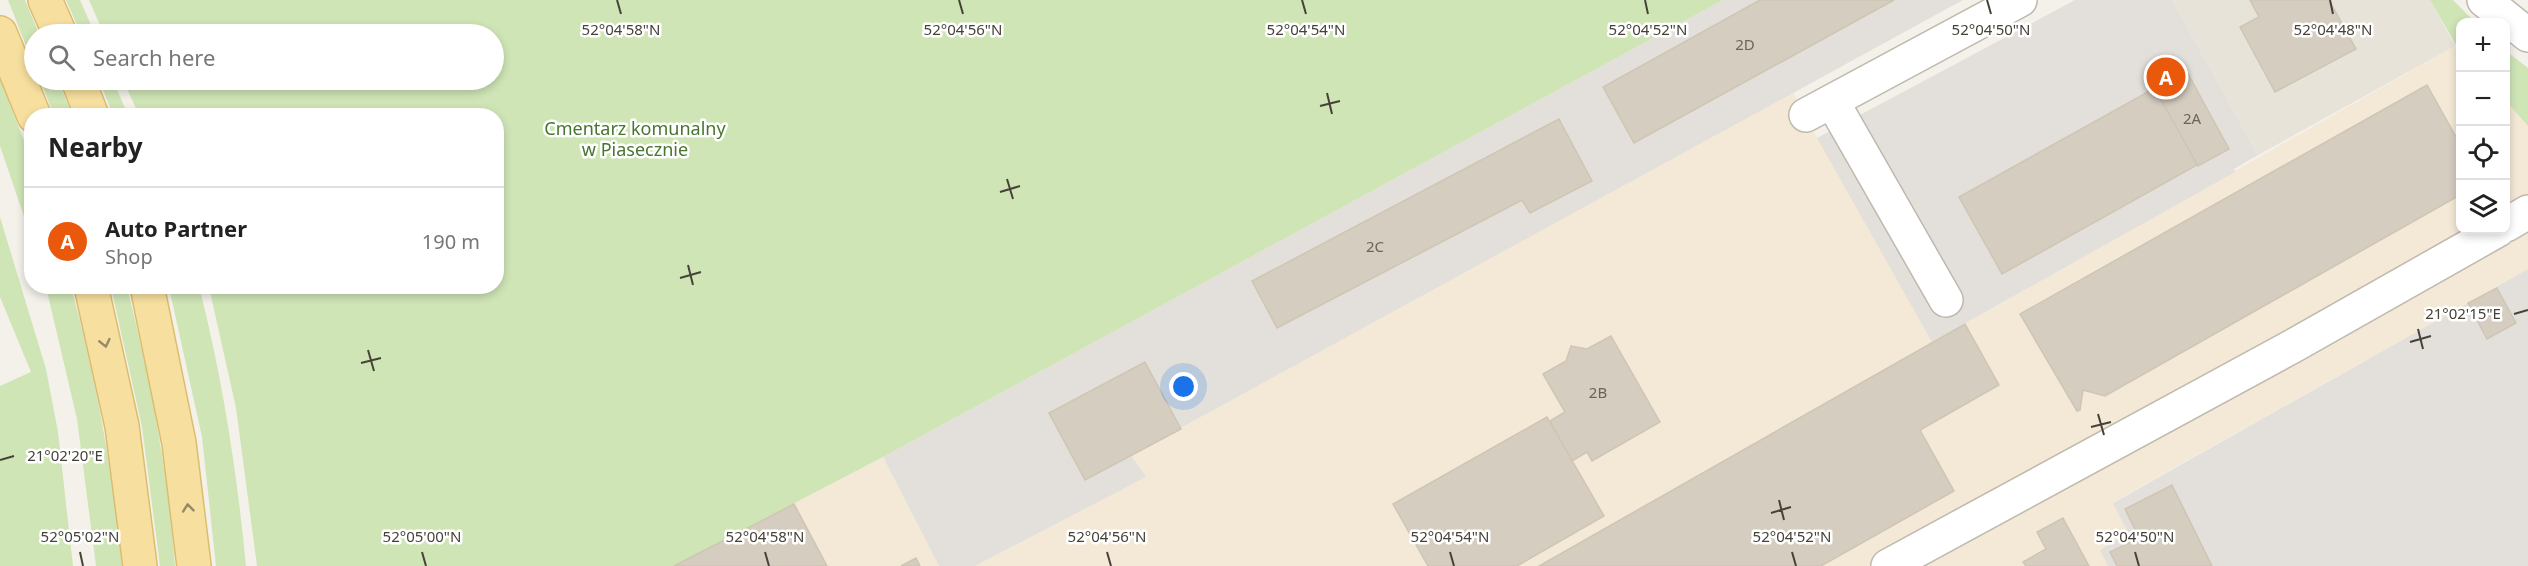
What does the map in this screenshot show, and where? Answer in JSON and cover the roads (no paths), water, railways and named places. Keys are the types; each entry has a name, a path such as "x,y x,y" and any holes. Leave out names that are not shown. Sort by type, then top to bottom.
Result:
{"main road":[{"path":"45,0 56,24"},
{"path":"0,33 31,108"},
{"path":"82,90 89,108"},
{"path":"93,294 122,426 140,566"},
{"path":"149,294 179,443 194,566"}],"street":[{"path":"1946,300 1819,108 2020,0"},
{"path":"2484,0 2528,35"},
{"path":"2510,222 2528,212"},
{"path":"1888,566 2293,346 2491,234"}],"place":[{"name":"Auto Partner","path":"2166,77"}],"park label":[{"name":"Cmentarz komunalny w Piasecznie","path":"635,139"}]}
